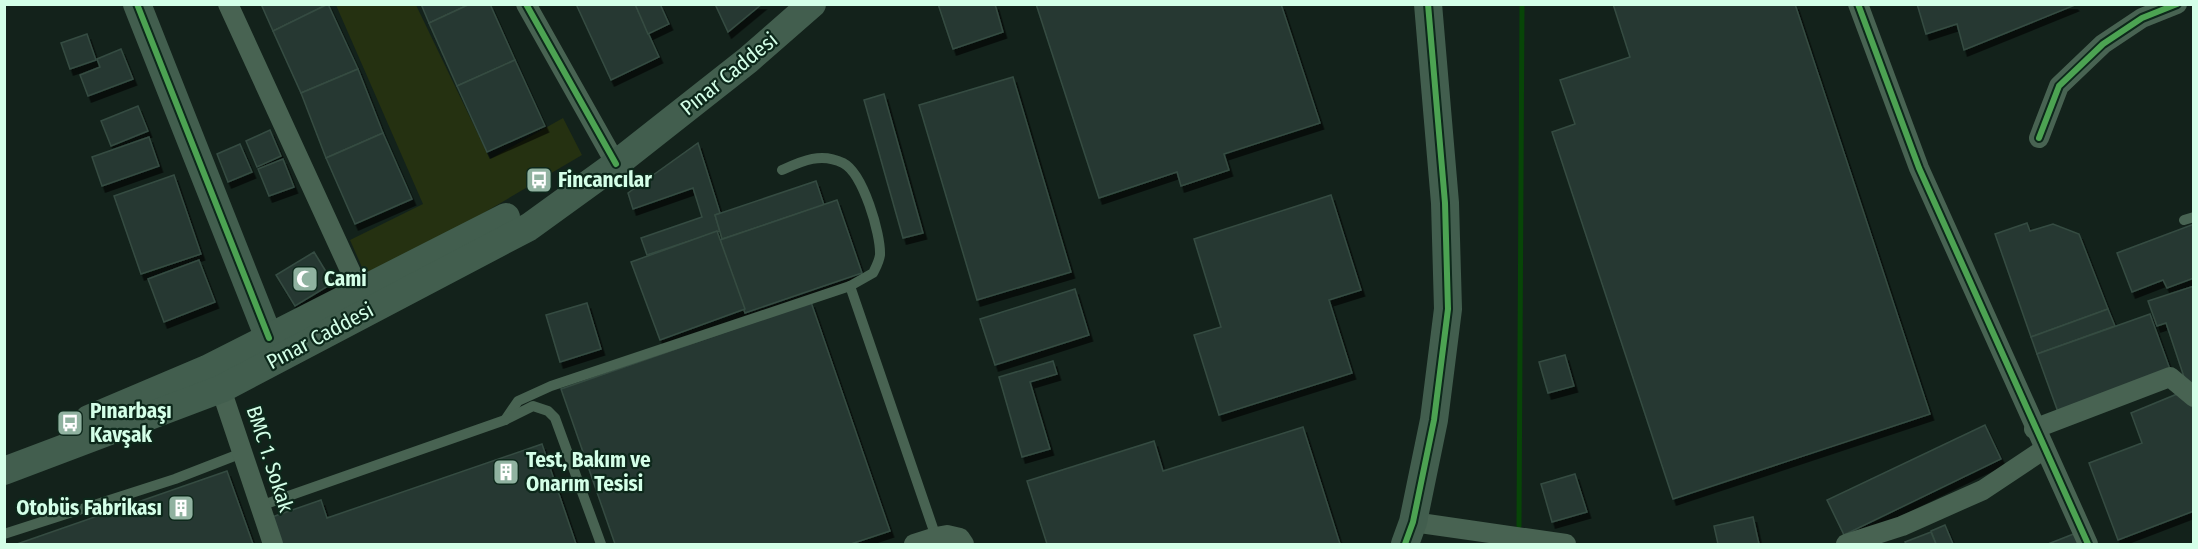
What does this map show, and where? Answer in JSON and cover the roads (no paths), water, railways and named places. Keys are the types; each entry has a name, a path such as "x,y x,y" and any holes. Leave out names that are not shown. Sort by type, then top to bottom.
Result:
{"main road":[{"path":"137,4 269,338"},
{"name":"Pınar Caddesi","path":"4,471 221,389 529,227 616,164 748,60 812,4"},
{"path":"1409,533 1434,420 1448,309 1445,203 1428,4"},
{"name":"Pınar Caddesi","path":"4,454 207,369 616,164"}],"street":[{"path":"228,4 360,292"},
{"path":"526,4 616,164"},
{"path":"1858,4 1919,168 2043,450 2088,544"},
{"path":"2039,138 2059,86 2103,44 2142,18 2177,4"},
{"path":"2034,429 2170,377 2193,397"},
{"name":"BMC 1. Sokak","path":"221,389 273,544"},
{"path":"1846,544 1902,526 1983,490 2043,450"},
{"path":"1409,533 1566,544"},
{"path":"914,544 936,537 960,538 964,544"}],"lane":[{"path":"505,420 518,401 551,386 850,286 873,273 880,253 877,230 862,186 845,163 820,157 807,159 782,170"},
{"path":"850,286 936,537"},
{"path":"260,506 505,420 533,406 548,411 555,418 601,544"},
{"path":"4,534 175,479 242,453"}],"waterway":[{"path":"1519,526 1522,4"}],"place":[{"name":"Fincancılar","path":"539,180"},
{"name":"Cami","path":"305,279"},
{"name":"Pınarbaşı Kavşak","path":"70,423"},
{"name":"Test, Bakım ve Onarım Tesisi","path":"506,472"},
{"name":"Otobüs Fabrikası","path":"181,508"}]}
